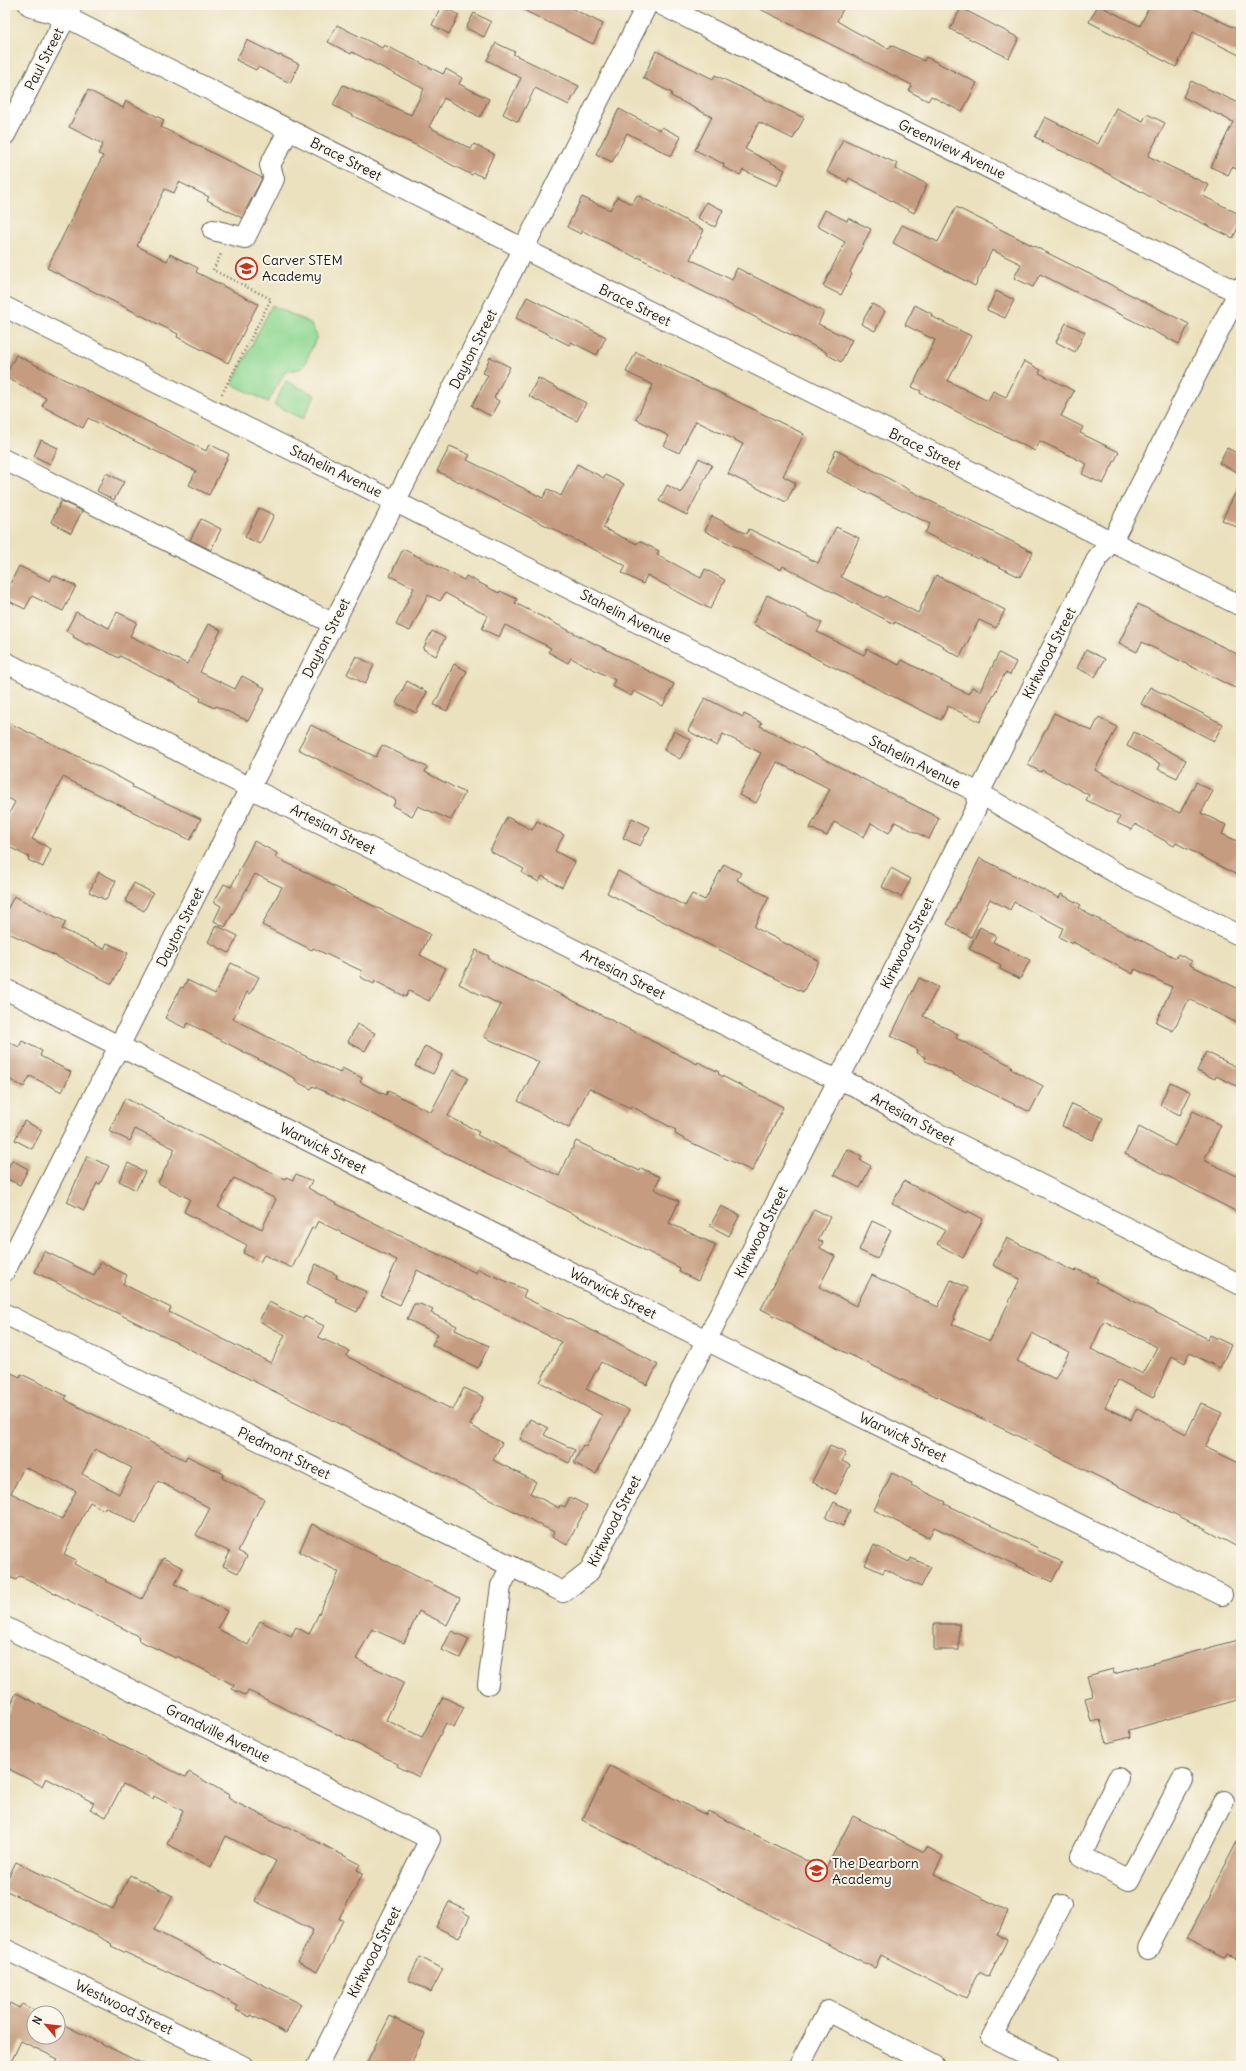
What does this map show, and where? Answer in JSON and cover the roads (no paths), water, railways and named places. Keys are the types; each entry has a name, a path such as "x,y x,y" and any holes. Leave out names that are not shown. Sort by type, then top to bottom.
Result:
{"street":[{"name":"Brace Street","path":"29,5 38,9 69,11 289,130 524,249 1241,606"},
{"name":"Dayton Street","path":"5,1271 647,5"},
{"name":"Greenview Avenue","path":"662,5 1240,291"},
{"name":"Paul Street","path":"5,135 69,11"},
{"path":"222,232 245,238 274,180 270,165 289,130"},
{"name":"Kirkwood Street","path":"563,1592 589,1572 976,808 979,792 1098,557 1112,541 1240,291"},
{"name":"Stahelin Avenue","path":"5,307 979,792 1128,880 1241,936"},
{"path":"5,460 334,624"},
{"name":"Artesian Street","path":"5,662 250,788 817,1071 855,1086 913,1121 1241,1285"},
{"name":"Warwick Street","path":"5,989 706,1340 1222,1595"},
{"name":"Piedmont Street","path":"5,1314 563,1592"},
{"path":"488,1684 501,1586 511,1566"},
{"name":"Grandville Avenue","path":"5,1627 430,1839"},
{"path":"1118,1778 1081,1856 1129,1880 1182,1780"},
{"path":"1148,1949 1224,1801"},
{"name":"Kirkwood Street","path":"317,2066 430,1839"},
{"path":"1051,2066 992,2037 1061,1905"},
{"name":"Westwood Street","path":"5,1949 243,2066"},
{"path":"799,2066 828,2011 934,2066"}],"place":[{"name":"Carver STEM Academy","path":"246,268"},
{"name":"The Dearborn Academy","path":"817,1871"}]}
